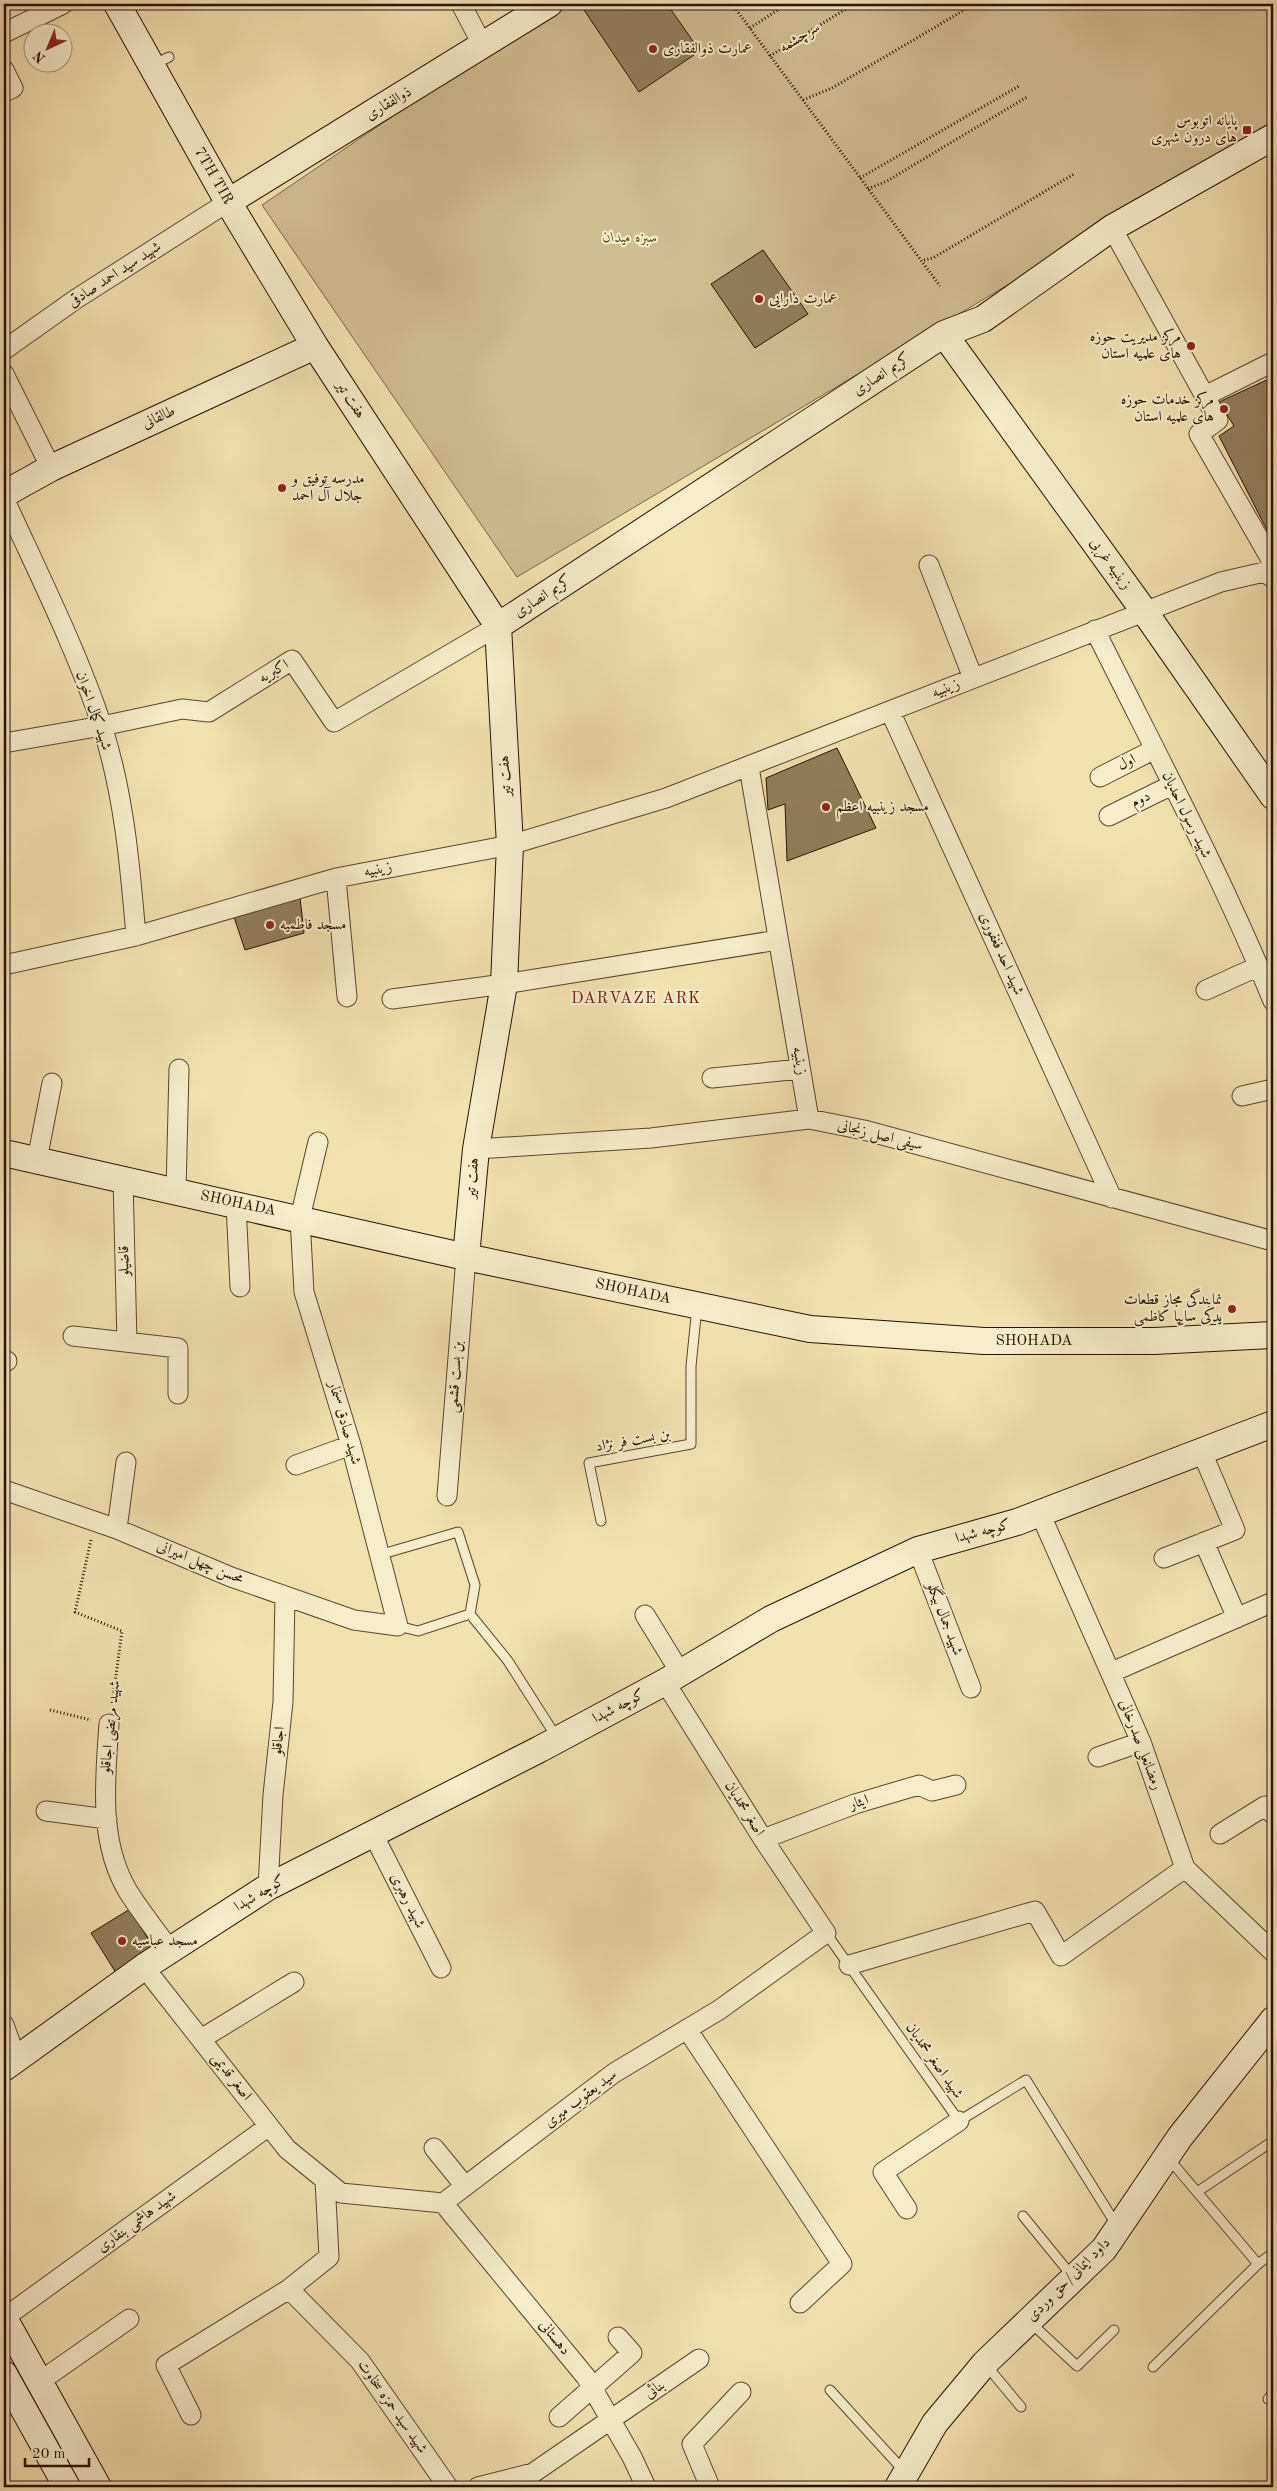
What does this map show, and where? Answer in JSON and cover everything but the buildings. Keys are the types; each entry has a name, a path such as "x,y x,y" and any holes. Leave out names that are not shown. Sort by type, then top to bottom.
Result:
{"main road":[{"name":"ذوالفقاری","path":"231,200 549,4"},
{"name":"7TH TIR","path":"120,5 160,62 231,200 315,346"},
{"name":"کریم انصاری","path":"502,624 944,334 983,319 1112,228 1273,137"},
{"path":"231,200 502,624"},
{"name":"زینبیه غربی","path":"944,334 1144,611 1273,796"},
{"name":"طالقانی","path":"4,494 50,468 315,346"},
{"name":"هفت تیر","path":"315,346 502,624 510,845 504,984 476,1148 466,1257"},
{"name":"SHOHADA","path":"4,1153 300,1218 466,1257 810,1329 984,1341 1154,1341 1273,1335"},
{"name":"کوچه شهدا","path":"10,2063 144,1967 268,1887 558,1740 673,1677 771,1618 918,1550 1017,1522 1273,1424"},
{"name":"داود ایمانی/حق وردی","path":"902,2480 935,2423 985,2363 1104,2250 1167,2156 1273,2020"},
{"path":"4,2318 98,2487"},
{"path":"4,2374 68,2487"}],"street":[{"path":"4,33 63,4"},
{"path":"462,4 483,46"},
{"path":"4,70 12,88 4,92"},
{"name":"شهید سید احمد صادقی","path":"4,350 76,299 231,200"},
{"path":"1112,228 1218,420 1199,434 1273,563"},
{"path":"1205,396 1273,362"},
{"path":"4,374 50,468"},
{"name":"شهید کمال اخوان","path":"4,498 63,629 102,726 126,832 136,936"},
{"path":"929,565 973,678"},
{"name":"زینبیه","path":"4,965 136,936 336,878 510,845 666,798 1221,582 1264,572 1273,578"},
{"name":"اکبریه","path":"4,743 102,726 182,709 208,712 292,660 334,722 502,624"},
{"name":"شهید رسول احدیان","path":"1095,630 1172,784 1259,966 1273,1001"},
{"name":"شهید احد فغفوری","path":"890,711 1112,1198"},
{"name":"اول","path":"1100,777 1154,749"},
{"name":"زینبیه","path":"749,767 809,1119"},
{"name":"دوم","path":"1109,816 1172,784"},
{"path":"336,878 347,997"},
{"path":"392,999 504,984 778,940"},
{"path":"1206,990 1259,966"},
{"path":"712,1078 800,1069"},
{"path":"176,1191 179,1070"},
{"path":"37,1160 52,1083"},
{"path":"1242,1096 1273,1089"},
{"name":"سیفی اصل زنجانی","path":"476,1148 651,1138 809,1119 874,1133 1273,1241"},
{"name":"شهید صادق سنمار","path":"318,1142 300,1218 304,1292 351,1445 398,1626"},
{"name":"قاضیلو","path":"123,1179 127,1342"},
{"path":"236,1204 240,1287"},
{"name":"بن بست قشمی","path":"448,1496 466,1257"},
{"path":"73,1336 178,1348 178,1394"},
{"path":"296,1465 351,1445"},
{"path":"1164,1558 1235,1530 1201,1450"},
{"path":"117,1530 126,1462"},
{"name":"محسن چهل امیرانی","path":"4,1490 117,1530 231,1577 354,1620 398,1626"},
{"name":"رمضانعلی صدرخانی","path":"1040,1513 1112,1672 1141,1742 1185,1868 1273,1952"},
{"path":"1204,1542 1237,1618"},
{"name":"شهید جمال بیگلو","path":"918,1550 971,1688"},
{"name":"اجاقلو","path":"268,1887 273,1795 283,1702 285,1596"},
{"path":"1112,1672 1273,1604"},
{"name":"اصغر محمدیان","path":"645,1614 673,1677 763,1839 826,1933"},
{"name":"شهید مرتضی اجاقلو","path":"109,1724 105,1775 107,1836 128,1892 170,1950"},
{"path":"1098,1757 1141,1742"},
{"name":"ایثار","path":"763,1839 855,1804 919,1785 932,1791 956,1785"},
{"path":"1220,1834 1265,1806 1273,1814"},
{"path":"46,1811 107,1819"},
{"name":"شهید رهبری","path":"373,1834 441,1968"},
{"path":"849,1965 1035,1911 1061,1956 1185,1868"},
{"name":"سید یعقوب میری","path":"443,2203 614,2073 719,2010 826,1933"},
{"name":"اصغر قدیمی","path":"144,1967 287,2148 324,2180"},
{"path":"201,2038 294,1982"},
{"path":"4,2025 10,2063"},
{"path":"687,2029 842,2264 800,2303"},
{"path":"907,2209 883,2172 959,2121"},
{"name":"شهید هاشمی بنقاری","path":"4,2318 269,2126"},
{"path":"434,2148 465,2186"},
{"path":"324,2180 341,2193 443,2203"},
{"path":"191,2415 166,2365 289,2289 329,2257 324,2180"},
{"name":"دهستانی","path":"443,2203 586,2377 646,2487"},
{"name":"شهید سید حمزه سخاوت","path":"289,2289 360,2361 448,2487"},
{"path":"39,2382 129,2319"},
{"path":"558,2416 632,2353 618,2337"},
{"name":"بنائی","path":"611,2421 698,2359"},
{"path":"710,2487 692,2444 741,2392"},
{"path":"478,2487 533,2473 611,2421"}],"lane":[{"name":"بن بست فر نژاد","path":"601,1521 589,1463 691,1444 690,1366 697,1305"},
{"path":"379,1555 458,1532 475,1585 470,1614 508,1661 558,1740"},
{"path":"398,1626 418,1631 470,1614"},
{"name":"شهید اصغر محمدیان","path":"826,1933 959,2121 1026,2080 1118,2228"},
{"path":"1197,2192 1273,2141"},
{"path":"1167,2156 1258,2264"},
{"path":"1023,2216 1074,2278"},
{"path":"1153,2367 1258,2264 1273,2253"},
{"path":"1029,2321 1077,2366 1114,2330"},
{"path":"985,2363 1021,2407"},
{"path":"830,2390 902,2480"}],"path":[{"path":"732,4 940,286"},
{"path":"750,28 787,4"},
{"name":"سرچشمه","path":"770,56 854,4"},
{"path":"803,100 832,88 972,6"},
{"path":"860,178 1018,86"},
{"path":"868,189 887,181 1028,97"},
{"path":"924,260 933,258 1074,174"},
{"name":"شهید مرتضی اجاقلو","path":"95,1522 75,1612 122,1631 109,1724"},
{"path":"50,1710 109,1724"}],"green space":[{"name":"سبزه میدان","path":"558,4 1273,4 1273,127 517,577 262,205"}],"place":[{"name":"عمارت ذوالفقاری","path":"653,49"},
{"name":"پایانه اتوبوس های درون شهری","path":"1247,130"},
{"name":"عمارت دارایی","path":"759,299"},
{"name":"مرکز مدیریت حوزه های علمیه استان","path":"1191,346"},
{"name":"مرکز خدمات حوزه های علمیه استان","path":"1224,409"},
{"name":"مدرسه توفیق و جلال آل احمد","path":"282,488"},
{"name":"مسجد زینبیه اعظم","path":"826,807"},
{"name":"مسجد فاطمیه","path":"270,925"},
{"name":"نمایندگی مجاز قطعات یدکی سایپا کاظمی","path":"1232,1309"},
{"name":"مسجد عباسیه","path":"122,1941"}],"district":[{"name":"DARVAZE ARK","path":"636,999"}]}
